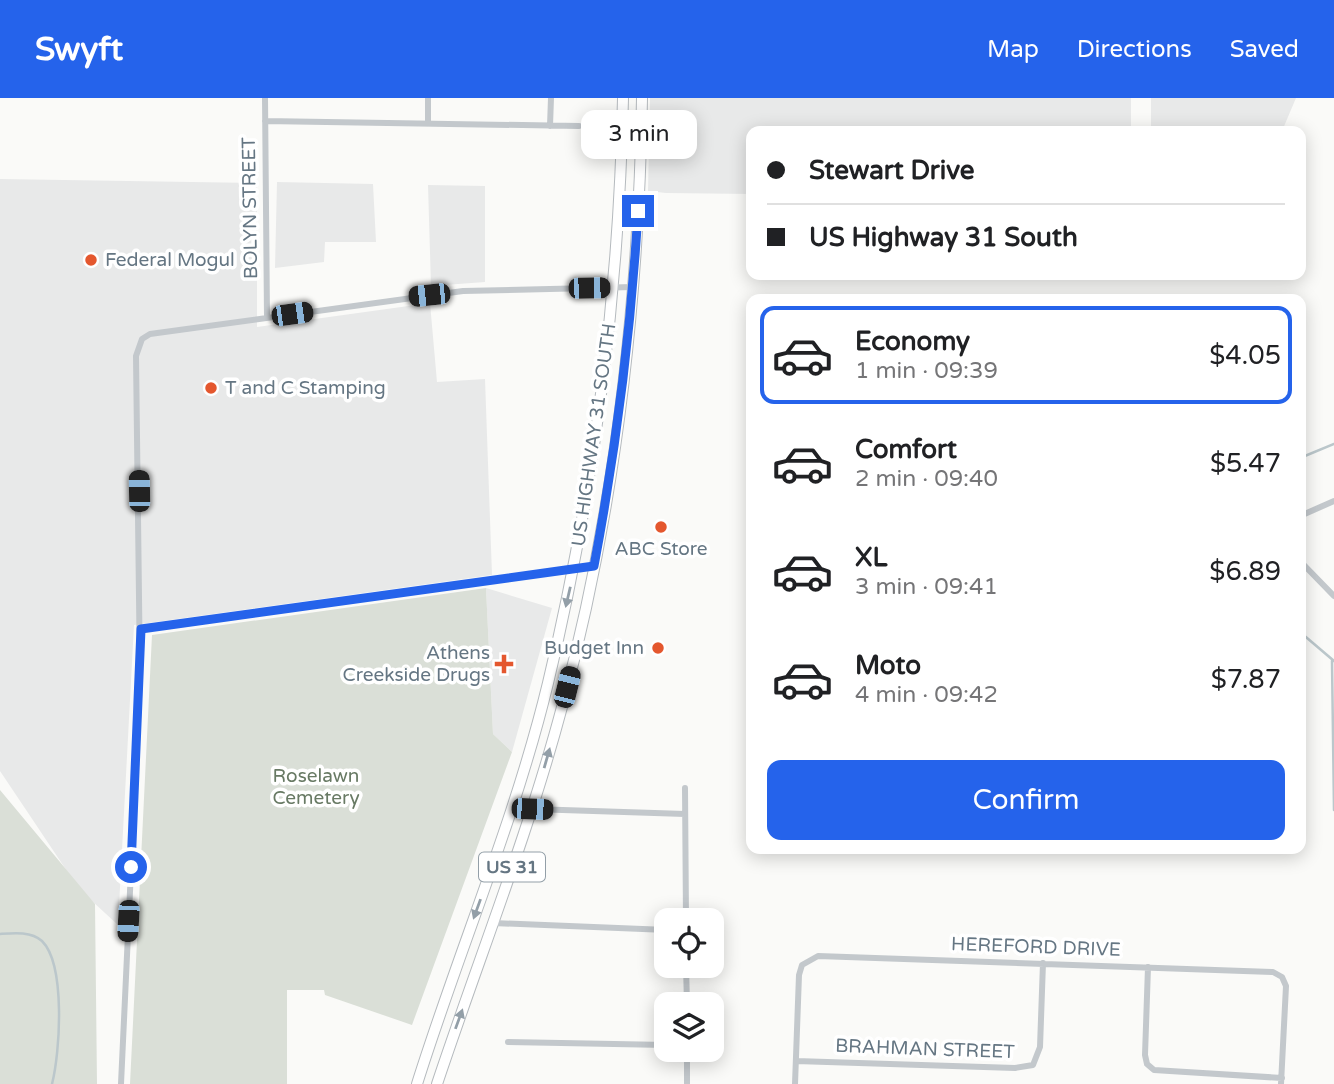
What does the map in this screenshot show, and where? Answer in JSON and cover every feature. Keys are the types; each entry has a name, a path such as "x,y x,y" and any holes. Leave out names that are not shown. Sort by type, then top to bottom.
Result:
{"main road":[{"name":"US HIGHWAY 31 SOUTH","path":"417,1084 528,753 574,570 588,491 615,287 623,98"},
{"name":"US HIGHWAY 31 SOUTH","path":"437,1084 532,809 562,707 594,566 606,505 633,287 642,98"}],"street":[{"name":"BOLYN STREET","path":"265,98 267,317"},
{"path":"428,98 428,123"},
{"path":"550,126 551,98"},
{"path":"265,121 579,126"},
{"path":"121,1084 141,629 136,356 142,339 150,334 463,291 633,287"},
{"path":"1306,513 1334,500"},
{"path":"141,629 528,573 594,566"},
{"path":"1306,567 1334,596"},
{"path":"685,788 686,908"},
{"path":"532,809 685,814"},
{"path":"493,923 654,929"},
{"name":"HEREFORD DRIVE","path":"795,1084 799,975 802,965 809,959 1262,970 1282,977 1286,986 1281,1081"},
{"name":"BRAHMAN STREET","path":"796,1061 1015,1068 1033,1065 1040,1046 1043,963"},
{"path":"1148,967 1147,1064 1154,1070 1281,1081"},
{"path":"508,1042 654,1045"},
{"path":"687,1062 687,1084"}],"shaded area":[{"path":"650,98 1131,98 1131,126 746,126 746,194 648,191"},
{"path":"1151,98 1296,98 1284,126 1151,126"},
{"path":"0,179 257,183 257,327 430,303 437,382 485,379 492,575 134,625 118,925 79,889 0,771"},
{"path":"277,182 373,184 376,242 325,242 324,262 275,268"},
{"path":"428,185 485,186 485,282 431,286"},
{"path":"486,588 552,608 512,752 493,734"}],"green space":[{"name":"Roselawn Cemetery","path":"486,588 493,734 512,752 412,1025 325,995 324,990 287,990 287,1084 130,1084 152,635"},
{"path":"0,790 95,904 97,1084 0,1084"}],"waterway":[{"path":"1306,456 1334,444"},
{"path":"1306,637 1334,661"},
{"path":"1332,661 1334,810"},
{"path":"0,934 22,933 33,936 42,941 50,953 55,969 59,1010 52,1084"}],"place":[{"name":"Federal Mogul","path":"91,260"},
{"name":"T and C Stamping","path":"211,388"},
{"name":"ABC Store","path":"661,527"},
{"name":"Budget Inn","path":"658,648"},
{"name":"Athens Creekside Drugs","path":"504,664"}],"route":[{"path":"131,867 141,629 528,573 594,566 606,505 626,355 638,211"}]}
